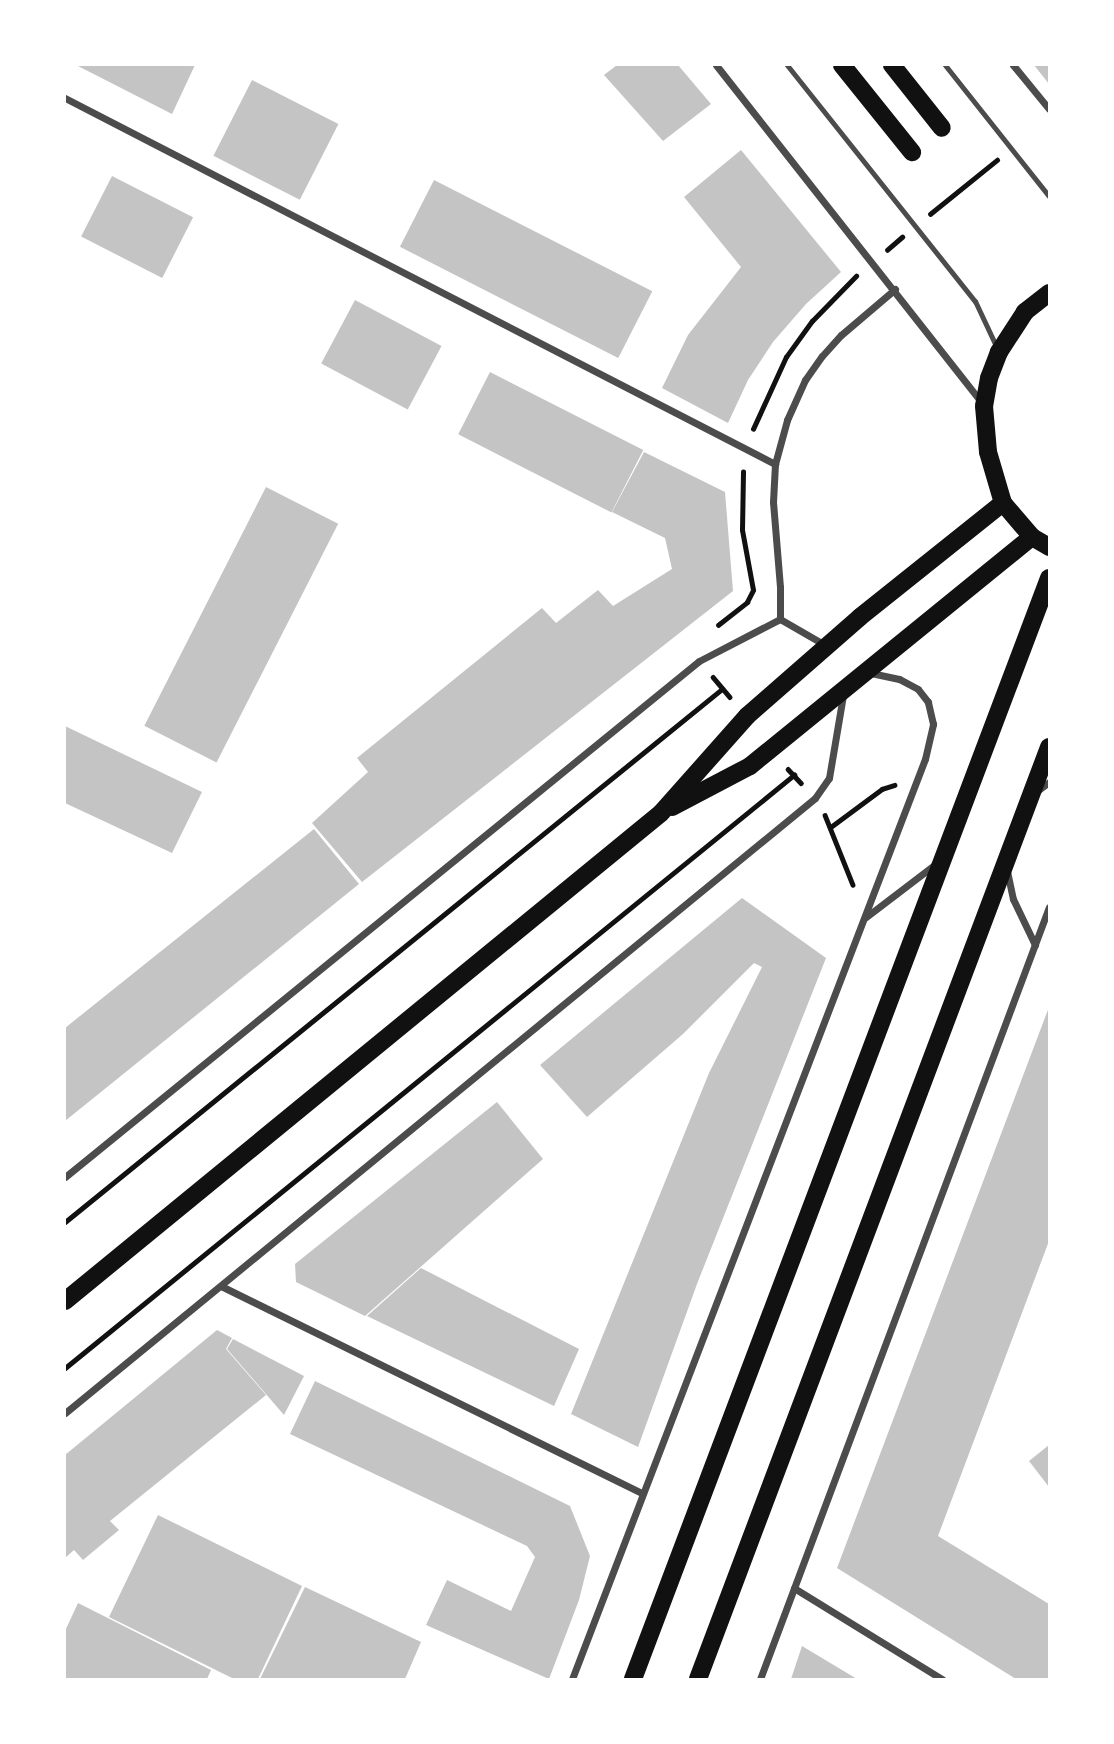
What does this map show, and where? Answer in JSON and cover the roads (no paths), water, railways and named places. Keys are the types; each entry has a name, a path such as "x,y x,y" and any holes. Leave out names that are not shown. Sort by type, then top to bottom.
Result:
{"main road":[{"path":"842,65 912,152"},
{"path":"892,65 942,128"},
{"path":"1049,293 1025,313 999,352 989,378 984,406 988,452 1003,503 1032,537 1049,547"},
{"path":"65,1301 661,813 747,716 826,645 1003,503"},
{"path":"661,813 750,766 1032,537"},
{"path":"632,1679 1049,578"},
{"path":"698,1679 1049,747"}],"street":[{"path":"716,65 873,261 984,406"},
{"path":"1013,65 1049,109"},
{"path":"65,98 775,464"},
{"path":"780,619 773,502 775,464 787,420 805,380 841,335 895,289"},
{"path":"780,619 826,645"},
{"path":"65,1177 699,661 780,619"},
{"path":"572,1679 865,918 931,733 933,724 928,702 918,689 899,678 863,672"},
{"path":"65,1413 815,798 829,778 844,688"},
{"path":"1031,796 1049,782"},
{"path":"865,918 940,860"},
{"path":"1005,863 1013,899 1035,945"},
{"path":"760,1679 1049,907"},
{"path":"221,1286 642,1493"},
{"path":"794,1588 942,1679"}],"lane":[{"path":"787,65 975,301 999,352"},
{"path":"945,65 1049,196"}]}
